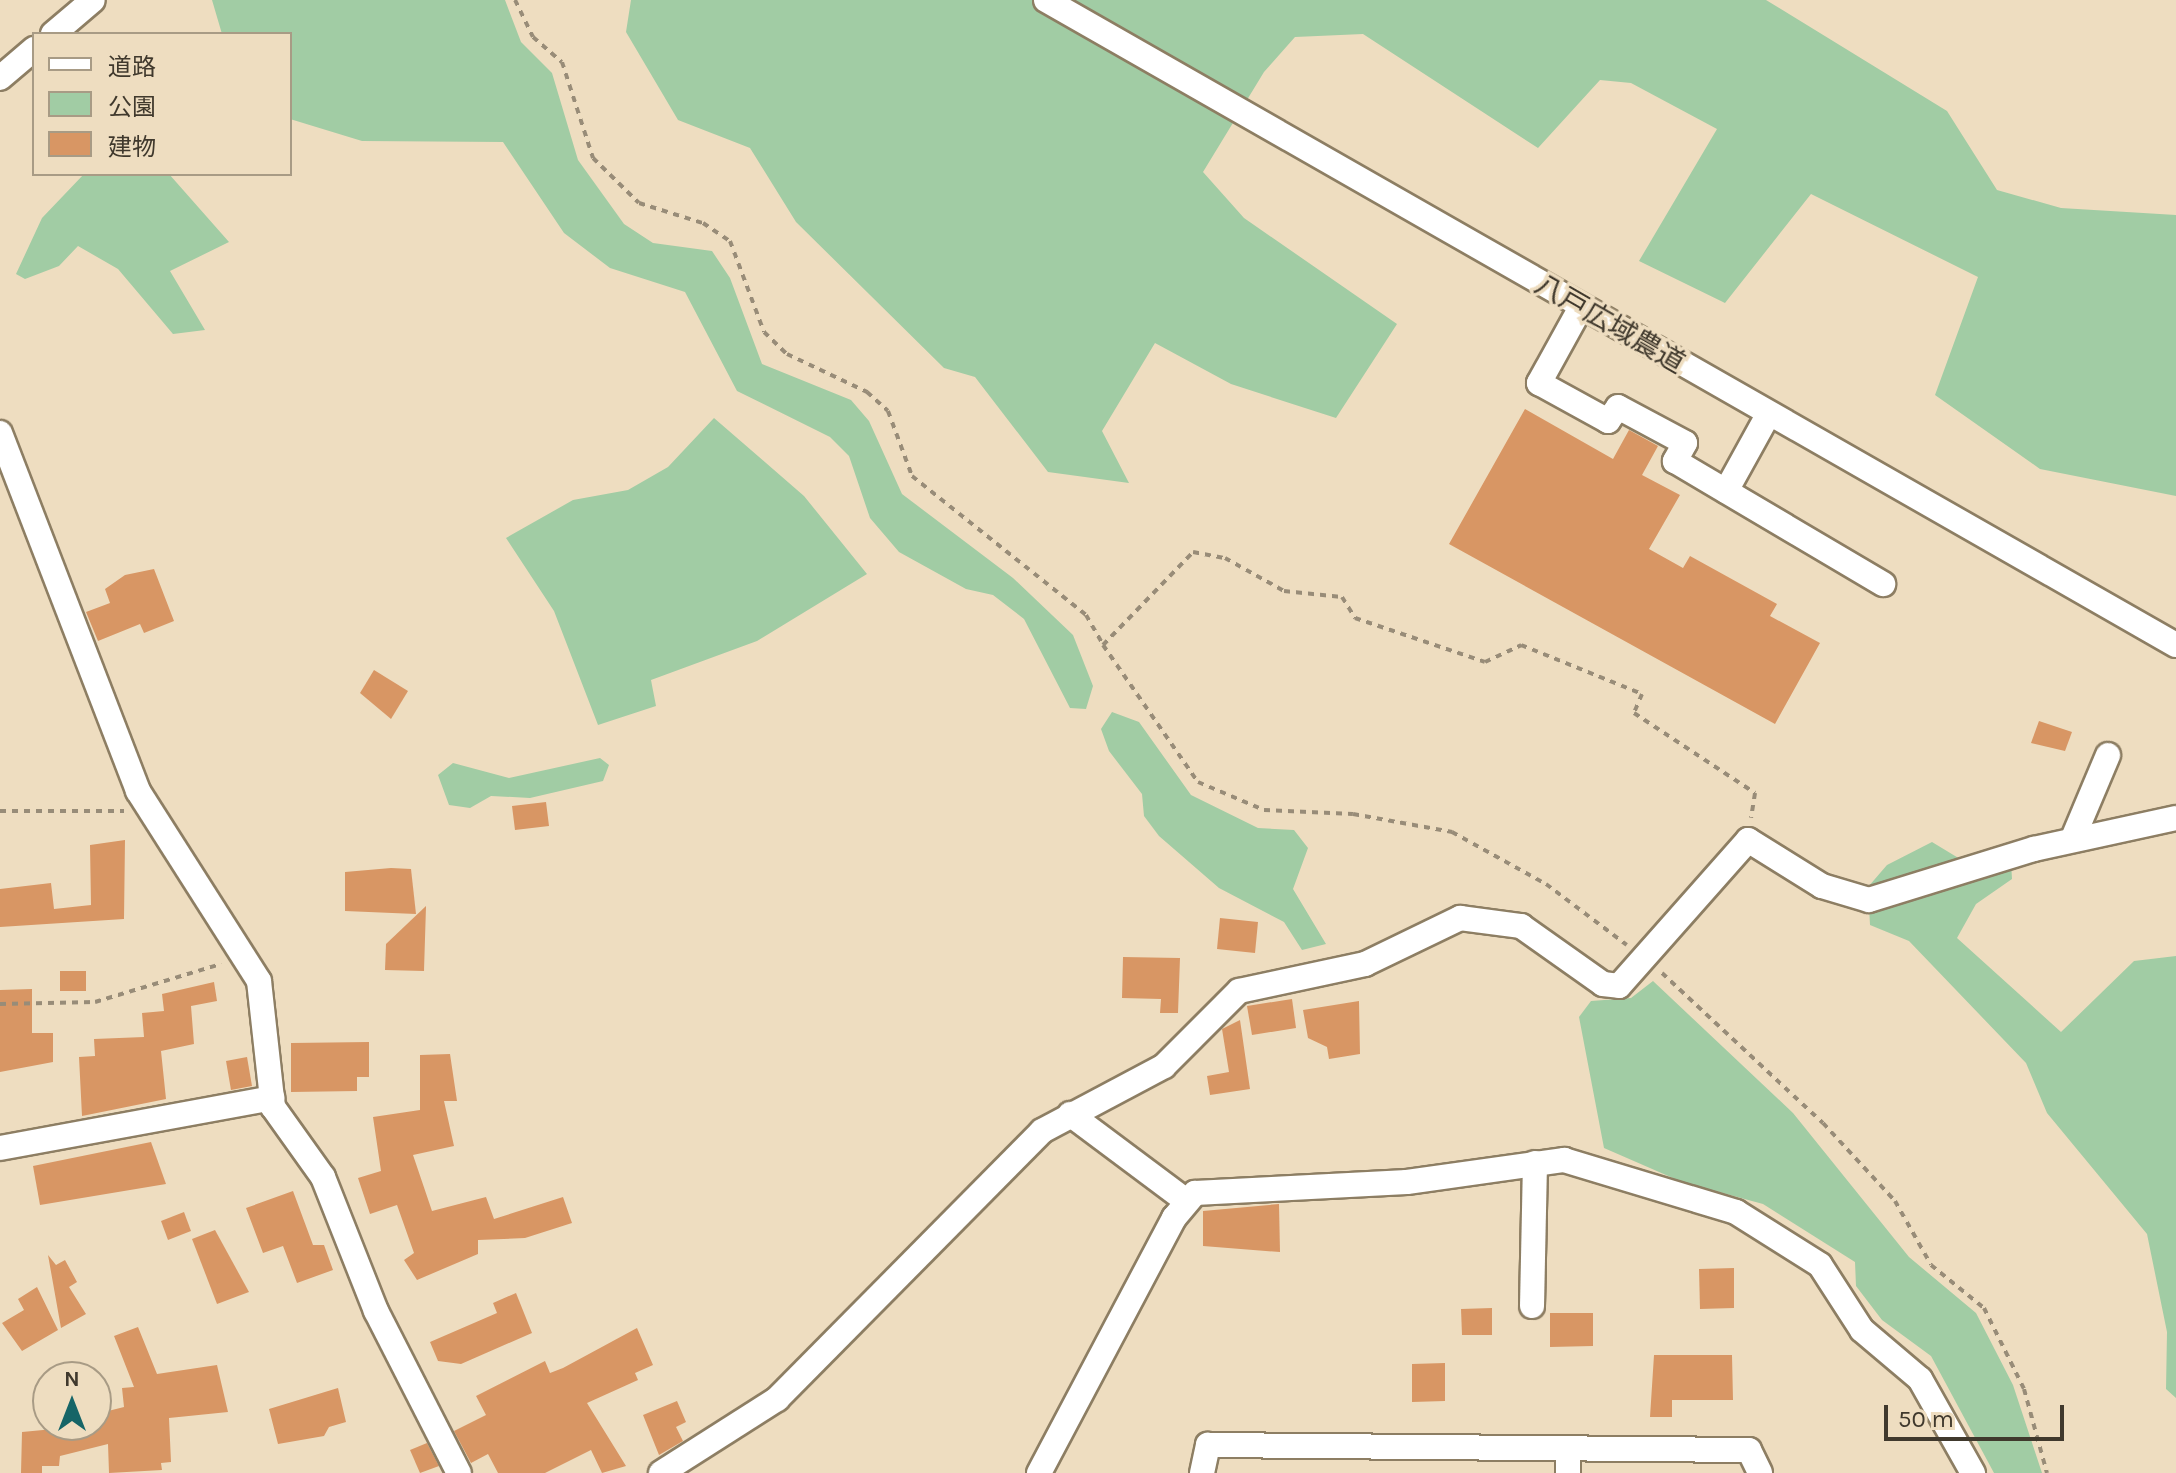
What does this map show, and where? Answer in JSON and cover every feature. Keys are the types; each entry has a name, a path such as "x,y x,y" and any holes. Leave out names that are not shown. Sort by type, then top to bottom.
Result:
{"street":[{"path":"55,32 93,0"},
{"name":"八戸広域農道","path":"1046,0 1768,415 2176,645"},
{"path":"0,78 32,51"},
{"path":"1581,307 1539,383 1608,421 1618,407 1685,443 1675,461 1883,584"},
{"path":"1726,491 1768,415"},
{"path":"0,433 147,807 246,955 267,1007 272,1098 323,1177 376,1311 459,1473"},
{"path":"2073,838 2108,755"},
{"path":"661,1473 718,1443 777,1399 1007,1161 1070,1114 1164,1066 1239,991 1365,964 1460,918 1521,926 1603,984 1619,986 1748,840 1822,886 1869,900 2073,838 2176,818"},
{"path":"0,1148 272,1098"},
{"path":"1070,1114 1185,1200"},
{"path":"1039,1473 1185,1200 1214,1188 1407,1182 1535,1163 1582,1162 1736,1212 1820,1265 1862,1330 1920,1379 1973,1473"},
{"path":"1532,1306 1535,1163"},
{"path":"1202,1473 1208,1445 1749,1450 1760,1473"},
{"path":"1568,1448 1568,1473"}],"path":[{"path":"515,0 533,37 562,62 593,158 639,203 703,223 730,241 764,332 787,354 867,392 888,411 912,476 1086,615 1103,645 1193,552 1225,558 1284,591 1342,597 1355,618 1485,662 1521,645 1642,694 1634,713 1755,793 1748,840"},
{"path":"0,811 64,809 86,816 147,807"},
{"path":"0,1004 95,1002 246,955"}],"green space":[{"path":"212,0 505,0 521,42 552,73 578,160 624,224 653,243 712,251 730,278 762,364 851,400 869,421 902,494 1013,578 1073,635 1093,686 1086,709 1070,708 1024,619 993,595 966,589 899,552 870,518 849,456 830,437 737,391 685,292 610,268 564,233 503,142 362,141 292,120 292,32 221,32"},
{"path":"631,0 1766,0 1947,111 1997,190 2061,208 2176,215 2176,496 2040,469 1935,395 1978,277 1811,194 1725,303 1639,261 1717,129 1631,83 1600,80 1538,148 1363,34 1295,37 1264,72 1203,172 1244,218 1397,324 1336,418 1231,384 1155,343 1102,431 1129,483 1048,472 975,377 944,368 796,222 750,148 678,120 626,32"},
{"path":"82,176 171,176 229,242 170,271 205,330 173,334 118,269 78,246 59,266 25,279 16,274 42,218"},
{"path":"714,418 804,496 867,574 757,641 651,680 656,706 598,725 554,611 506,538 573,500 628,490 668,467"},
{"path":"1112,712 1139,722 1191,795 1258,828 1294,830 1308,848 1293,889 1326,944 1302,950 1284,922 1219,888 1159,836 1144,816 1142,794 1109,751 1101,729"},
{"path":"600,758 609,765 603,781 530,798 491,796 470,808 449,805 438,775 453,763 509,778"},
{"path":"1932,842 1965,862 2011,862 2012,879 1976,904 1957,938 2061,1032 2134,961 2176,956 2176,1398 2166,1389 2167,1332 2147,1234 2047,1113 2026,1063 1909,941 1870,925 1868,887 1887,865"},
{"path":"1653,981 1793,1113 1909,1257 1976,1313 2013,1385 2042,1473 1994,1473 1931,1356 1882,1320 1856,1286 1855,1262 1763,1204 1682,1182 1604,1148 1579,1017 1591,1001 1631,998"}],"building":[{"path":"1525,409 1613,459 1629,430 1658,446 1642,475 1680,495 1649,549 1683,568 1690,556 1777,604 1770,616 1820,643 1775,724 1449,544"},
{"path":"154,569 174,621 144,633 140,624 98,641 86,612 110,603 105,589 125,575"},
{"path":"374,670 408,691 391,719 360,693"},
{"path":"2039,721 2072,732 2065,751 2031,743"},
{"path":"546,802 549,826 515,830 512,806"},
{"path":"125,840 124,919 0,927 0,889 51,883 54,909 91,905 90,845"},
{"path":"411,869 416,914 345,911 345,872"},
{"path":"426,906 424,971 385,970 386,944"},
{"path":"1220,918 1258,922 1255,953 1217,949"},
{"path":"1123,957 1180,958 1178,1013 1160,1013 1161,999 1122,998"},
{"path":"60,971 86,971 86,991 60,991"},
{"path":"214,982 217,1001 191,1006 194,1044 161,1051 166,1099 82,1116 79,1057 95,1056 94,1039 144,1037 142,1013 164,1011 162,994"},
{"path":"32,989 32,1033 53,1033 53,1062 0,1072 0,990"},
{"path":"1292,999 1296,1028 1252,1035 1247,1006"},
{"path":"1359,1001 1360,1054 1329,1059 1327,1047 1308,1038 1303,1010"},
{"path":"1240,1020 1250,1089 1210,1095 1207,1076 1229,1072 1222,1029"},
{"path":"369,1042 369,1077 357,1077 357,1091 291,1092 291,1043"},
{"path":"450,1054 457,1101 444,1101 454,1146 413,1155 432,1211 486,1197 494,1219 563,1197 572,1223 525,1238 478,1240 478,1254 417,1280 404,1260 414,1253 397,1205 370,1214 358,1178 381,1171 373,1117 420,1110 420,1055"},
{"path":"247,1057 252,1086 231,1090 226,1061"},
{"path":"151,1142 166,1184 40,1205 33,1166"},
{"path":"293,1191 313,1245 324,1245 333,1270 297,1283 283,1246 263,1253 246,1208"},
{"path":"1279,1204 1280,1252 1203,1246 1203,1211"},
{"path":"184,1212 191,1231 168,1240 161,1221"},
{"path":"215,1230 249,1292 217,1304 192,1239"},
{"path":"48,1255 56,1265 65,1260 77,1282 69,1287 86,1314 61,1328"},
{"path":"1734,1268 1734,1308 1700,1309 1699,1269"},
{"path":"37,1287 58,1330 22,1351 2,1323 24,1310 18,1299"},
{"path":"516,1293 532,1333 461,1364 438,1361 430,1342 497,1313 493,1303"},
{"path":"1492,1308 1492,1335 1462,1335 1461,1309"},
{"path":"1550,1313 1593,1313 1593,1346 1550,1347"},
{"path":"138,1327 157,1374 217,1365 228,1412 169,1418 171,1462 161,1463 162,1470 109,1473 108,1444 60,1456 59,1466 42,1466 42,1473 21,1473 22,1432 32,1431 32,1441 112,1441 112,1410 124,1407 122,1388 134,1387 114,1336"},
{"path":"637,1328 653,1365 635,1373 638,1380 587,1403 626,1466 602,1473 591,1450 545,1473 498,1473 488,1454 471,1463 454,1431 486,1415 476,1396 545,1361 550,1373 563,1368"},
{"path":"1654,1355 1732,1355 1733,1400 1672,1400 1672,1417 1650,1417"},
{"path":"1445,1363 1445,1401 1412,1402 1412,1364"},
{"path":"338,1388 346,1422 329,1427 324,1436 278,1444 269,1409"},
{"path":"677,1401 686,1422 676,1427 683,1441 659,1455 643,1415"},
{"path":"427,1443 439,1466 420,1473 410,1450"}]}
